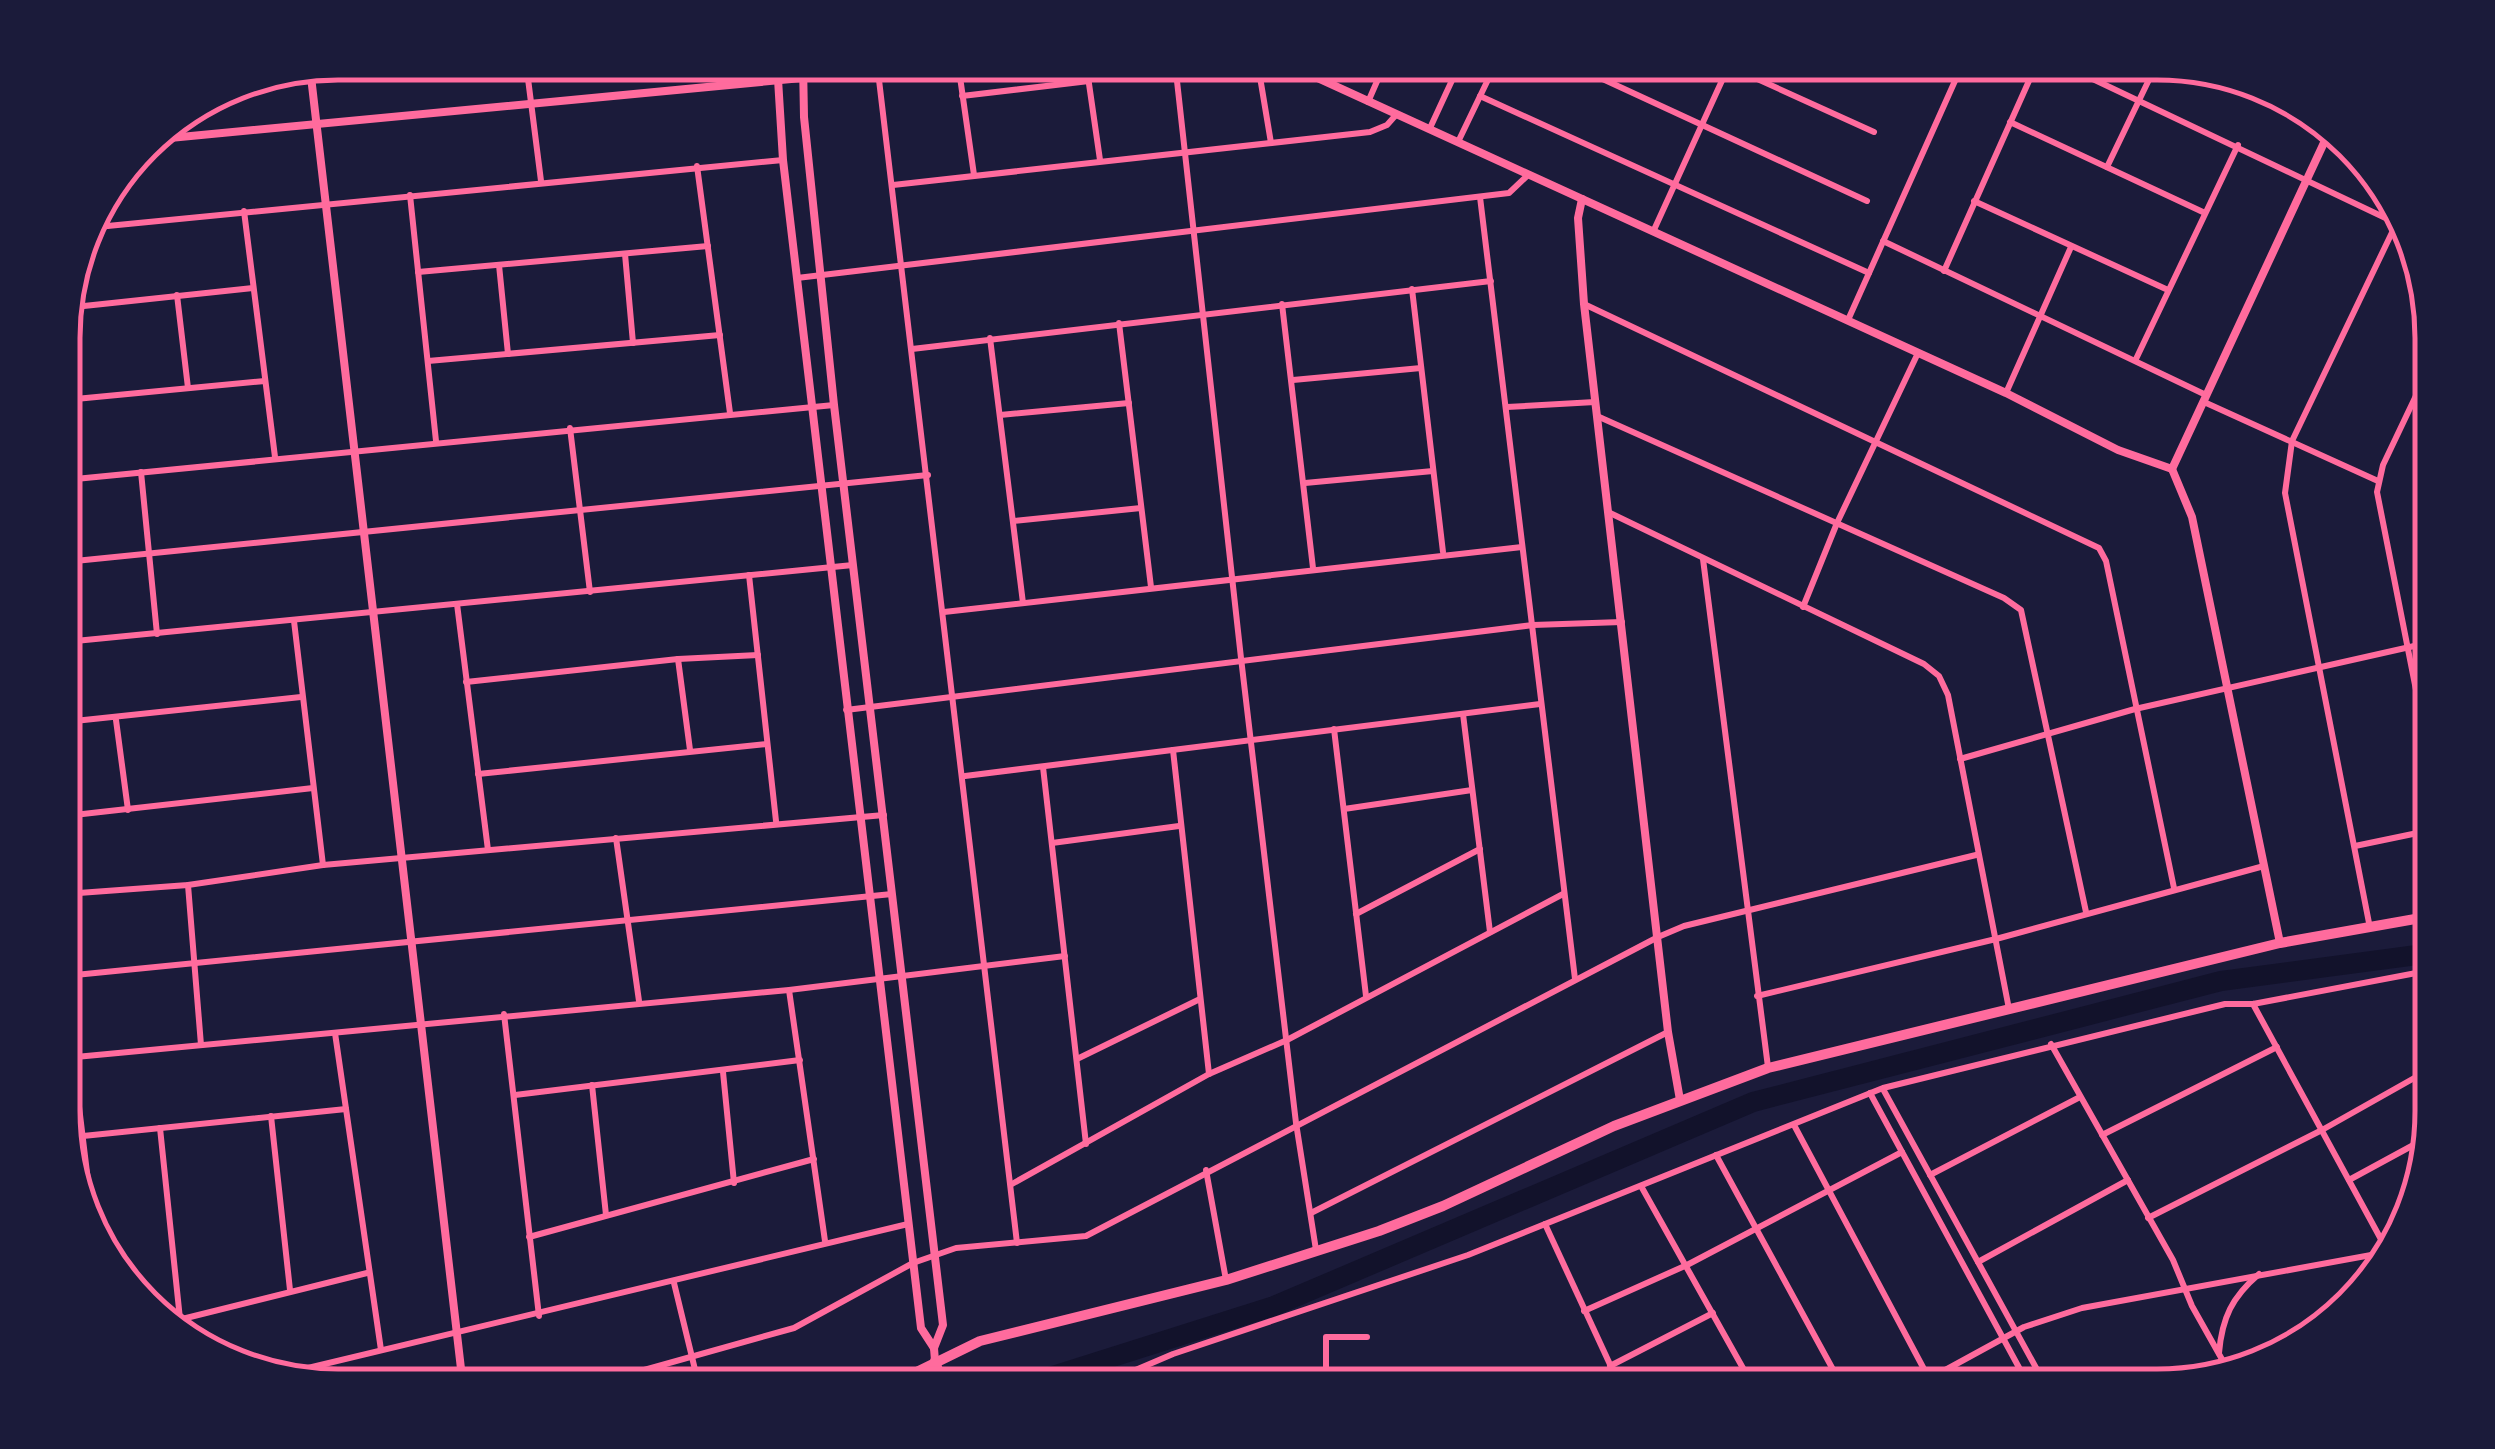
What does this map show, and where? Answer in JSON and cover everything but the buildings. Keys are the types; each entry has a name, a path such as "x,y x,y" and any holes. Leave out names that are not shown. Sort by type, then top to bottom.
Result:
{"main road":[{"path":"920,1369 1002,1334 1226,1280 1443,1206 1680,1100 1768,1068 2280,943 2414,919"},
{"path":"936,1360 938,1369"}],"street":[{"path":"528,80 541,181"},
{"path":"176,137 756,80"},
{"path":"777,80 783,160 908,1224 921,1328 934,1348 936,1360"},
{"path":"802,80 834,404 935,1256 942,1325 934,1348"},
{"path":"879,80 1018,1243"},
{"path":"960,80 974,175"},
{"path":"1177,80 1240,658 1296,1122 1316,1251"},
{"path":"1261,80 1271,143"},
{"path":"1319,80 2006,393 2118,450 2172,469"},
{"path":"1368,102 1378,80"},
{"path":"1430,128 1452,80"},
{"path":"1458,142 1488,80"},
{"path":"1605,80 1868,201"},
{"path":"1653,232 1720,80"},
{"path":"1762,80 1874,132"},
{"path":"1848,320 1955,80"},
{"path":"1944,271 2029,80"},
{"path":"2098,80 2384,216"},
{"path":"2107,167 2148,80"},
{"path":"962,96 1089,81 1100,160"},
{"path":"311,82 461,1369"},
{"path":"1480,96 1868,273"},
{"path":"893,185 1378,130 1395,116"},
{"path":"2010,122 2206,213"},
{"path":"2280,943 2192,517 2172,469 2324,142"},
{"path":"2136,360 2238,145"},
{"path":"107,226 783,160"},
{"path":"697,166 730,413"},
{"path":"797,278 1509,193 1528,175"},
{"path":"410,195 436,441"},
{"path":"1480,197 1574,979"},
{"path":"1582,199 1578,218 1584,304 1668,1032 1680,1100"},
{"path":"1974,201 2168,290"},
{"path":"244,210 275,457"},
{"path":"2370,928 2285,493 2292,441 2392,235"},
{"path":"1883,241 2136,360 2205,398 2378,481"},
{"path":"418,272 708,246"},
{"path":"2006,393 2071,247"},
{"path":"624,254 633,343"},
{"path":"500,265 508,354"},
{"path":"912,348 1490,281"},
{"path":"82,305 254,288"},
{"path":"1412,289 1443,552"},
{"path":"177,295 188,388"},
{"path":"1282,304 1314,568"},
{"path":"1584,304 1876,439 2099,548 2106,561 2174,888"},
{"path":"1118,323 1151,587"},
{"path":"428,362 720,335"},
{"path":"990,338 1023,603"},
{"path":"1803,607 1836,522 1918,353"},
{"path":"1294,380 1421,368"},
{"path":"80,399 265,380"},
{"path":"1507,407 1596,402"},
{"path":"2414,402 2378,481 2414,676"},
{"path":"1000,416 1128,403"},
{"path":"80,478 834,404"},
{"path":"1597,416 2004,598 2021,610 2086,912"},
{"path":"570,428 590,592"},
{"path":"1306,484 1432,471"},
{"path":"141,472 158,634"},
{"path":"80,561 928,475"},
{"path":"1013,521 1142,508"},
{"path":"1608,512 1934,670 1948,695 1976,855 2010,1010"},
{"path":"944,612 1443,552 1522,546"},
{"path":"1703,558 1768,1068"},
{"path":"80,641 853,566"},
{"path":"749,575 776,822"},
{"path":"456,604 488,850"},
{"path":"294,621 322,865"},
{"path":"846,710 1240,658 1533,625 1622,622"},
{"path":"1960,759 2135,708 2414,645"},
{"path":"466,682 678,659 758,655"},
{"path":"678,659 690,750"},
{"path":"80,721 301,697"},
{"path":"964,776 1540,704"},
{"path":"1463,714 1490,932"},
{"path":"116,720 128,810"},
{"path":"1334,729 1366,996"},
{"path":"478,774 767,744"},
{"path":"1173,750 1209,1074"},
{"path":"1043,767 1086,1144"},
{"path":"80,815 313,788"},
{"path":"1344,808 1472,790"},
{"path":"80,893 188,885 322,865 884,815"},
{"path":"1052,843 1180,826"},
{"path":"2355,846 2414,834"},
{"path":"616,838 639,1001"},
{"path":"1356,914 1480,849"},
{"path":"656,1369 794,1328 913,1263 935,1256 968,1246 1086,1236 1296,1122 1658,937 1976,855"},
{"path":"1757,996 1996,939 2266,865"},
{"path":"188,885 201,1044"},
{"path":"80,975 892,894"},
{"path":"1012,1184 1209,1074 1287,1040 1563,894"},
{"path":"80,1057 639,1001 790,990 1065,956"},
{"path":"1139,1369 1468,1255 1883,1088 2225,1004 2253,1004 2414,973"},
{"path":"790,990 826,1241"},
{"path":"1076,1059 1200,999"},
{"path":"2253,1004 2381,1237"},
{"path":"504,1014 538,1316"},
{"path":"334,1032 380,1350"},
{"path":"1311,1213 1668,1032"},
{"path":"2051,1044 2222,1360"},
{"path":"2102,1136 2277,1048"},
{"path":"516,1095 800,1060"},
{"path":"723,1072 734,1183"},
{"path":"2148,1218 2322,1130 2414,1078"},
{"path":"592,1085 606,1215"},
{"path":"893,1090 916,1088"},
{"path":"1883,1088 2036,1368"},
{"path":"1870,1093 2020,1368"},
{"path":"1930,1175 2080,1097"},
{"path":"83,1136 346,1109"},
{"path":"270,1116 290,1290"},
{"path":"81,1123 87,1166"},
{"path":"1794,1126 1924,1368"},
{"path":"160,1128 180,1315"},
{"path":"2349,1180 2413,1145"},
{"path":"1584,1311 1687,1265 1902,1152"},
{"path":"1716,1155 1833,1368"},
{"path":"529,1237 814,1159"},
{"path":"1206,1170 1226,1280"},
{"path":"1978,1262 2128,1180"},
{"path":"1641,1186 1743,1368"},
{"path":"310,1367 674,1284 826,1241 908,1224"},
{"path":"1545,1224 1610,1366 1713,1313"},
{"path":"1955,1368 2016,1331 2082,1308 2370,1256"},
{"path":"184,1318 368,1273"},
{"path":"2219,1354 2222,1323 2231,1304 2260,1274"},
{"path":"674,1284 694,1369"},
{"path":"1326,1368 1326,1337 1367,1337"}],"waterway":[{"path":"1076,1369 1274,1306 1753,1102 2221,981 2414,955"}]}
